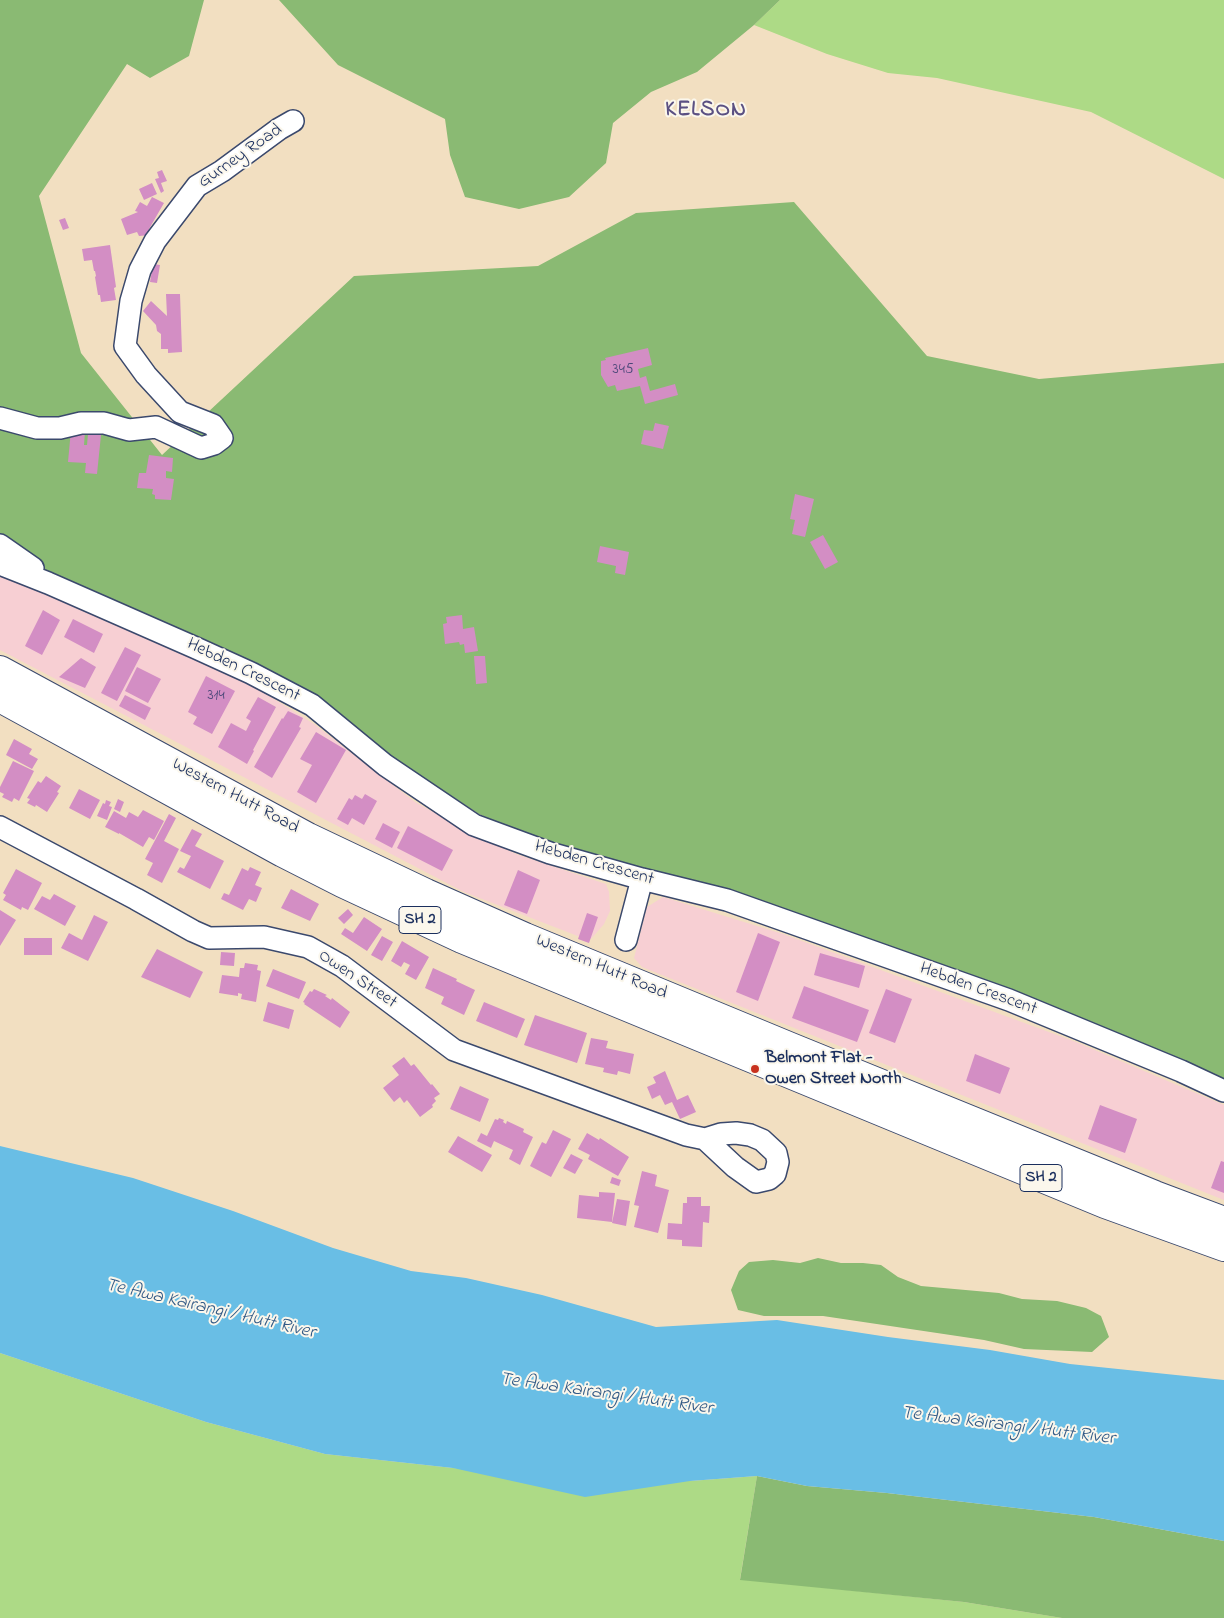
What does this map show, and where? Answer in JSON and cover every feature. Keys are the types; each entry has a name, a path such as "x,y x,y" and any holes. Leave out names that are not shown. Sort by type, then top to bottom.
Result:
{"highway":[{"name":"Western Hutt Road","path":"0,670 291,828 434,897 525,937 790,1047 1155,1195 1224,1221"},
{"name":"Western Hutt Road","path":"0,698 283,853 462,940 1105,1204 1224,1247"}],"street":[{"name":"Gurney Road","path":"0,418 37,428 60,428 81,423 104,423 130,430 156,427 201,448 214,444 222,438 213,425 180,412 146,375 125,346 130,301 140,270 155,241 197,186 222,171 279,129 293,121"},
{"path":"0,545 30,565 48,583"},
{"name":"Hebden Crescent","path":"0,564 48,583 251,673 312,704 385,765 474,824 550,853 726,900 1010,1000 1181,1071 1224,1091"},
{"name":"Owen Street","path":"0,827 136,898 192,931 209,938 264,937 308,947 342,966 454,1050 695,1137"},
{"path":"626,940 642,879"}],"shaded area":[{"path":"0,570 185,655 237,676 314,724 415,802 451,822 516,854 606,884 609,892 610,911 604,924 588,940 464,892 0,650"},
{"path":"663,897 783,934 1076,1042 1224,1105 1224,1200 642,967 634,958 647,907"}],"green space":[{"path":"0,0 204,0 189,56 150,78 127,64 39,196 81,353 162,455 354,276 538,266 636,213 794,202 927,356 1039,379 1224,363 1224,1085 550,845 479,814 395,759 314,700 0,560"},
{"path":"279,0 780,0 754,25 697,72 651,92 613,123 606,163 569,197 519,209 465,197 450,155 445,119 338,65"},
{"path":"780,0 1224,0 1224,179 1091,112 937,78 888,73 827,54 754,25"},
{"path":"818,1258 841,1263 881,1265 898,1277 921,1286 999,1293 1022,1299 1057,1301 1086,1308 1101,1316 1109,1337 1092,1352 1024,1349 984,1340 823,1316 764,1316 738,1310 731,1290 739,1271 749,1262 773,1260 800,1263"},
{"path":"0,1353 206,1422 325,1454 453,1468 690,1481 757,1476 740,1579 964,1602 1062,1618 0,1618"},
{"path":"757,1476 807,1486 887,1493 1094,1517 1224,1541 1224,1618 1062,1618 964,1602 740,1580"}],"water":[{"name":"Te Awa Kairangi / Hutt River","path":"0,1146 133,1178 233,1211 333,1248 411,1271 466,1278 542,1295 656,1327 777,1320 990,1350 1070,1364 1224,1380 1224,1541 1094,1517 887,1493 807,1486 757,1476 690,1481 585,1497 453,1468 325,1454 206,1422 0,1353"}],"building":[{"path":"162,170 167,181 161,183 164,191 161,193 155,179 159,178 157,172"},
{"path":"152,183 157,194 144,200 139,189"},
{"path":"152,197 164,203 149,229 150,235 139,236 137,232 127,235 121,219 138,212 135,211 140,202 147,206"},
{"path":"65,218 69,228 63,230 59,220"},
{"path":"110,245 116,300 101,302 92,260 84,261 82,249"},
{"path":"153,264 160,265 157,283 150,282"},
{"path":"166,294 180,294 182,352 168,353 168,349 161,349 161,334 157,331 156,325 143,311 151,301 167,316"},
{"path":"648,348 652,365 638,369 640,378 646,376 650,391 675,384 678,395 645,404 640,386 617,391 615,385 608,387 601,375 601,361 606,360 605,358"},
{"path":"655,423 669,426 663,449 641,444 644,430 653,431"},
{"path":"71,430 85,431 84,445 87,445 88,434 101,435 97,474 85,473 86,463 68,462"},
{"path":"149,455 173,458 172,472 166,471 166,478 174,479 171,500 155,499 155,495 152,494 153,489 137,488 139,473 146,473"},
{"path":"795,494 814,499 805,537 792,534 795,520 790,519"},
{"path":"823,535 838,562 825,569 810,542"},
{"path":"600,546 629,552 625,575 615,573 616,566 597,562"},
{"path":"43,610 60,620 42,655 25,646"},
{"path":"462,615 463,629 474,627 478,651 465,653 464,644 460,645 459,642 445,644 443,624 447,623 446,617"},
{"path":"73,619 103,634 94,653 64,637"},
{"path":"125,647 141,655 117,701 101,693"},
{"path":"474,656 485,656 487,683 476,684"},
{"path":"81,658 96,667 85,688 59,677"},
{"path":"137,667 161,679 148,703 125,691"},
{"path":"206,676 235,691 212,734 193,724 197,717 188,712"},
{"path":"125,695 151,708 145,720 119,706"},
{"path":"258,697 276,707 247,764 218,747 231,723 246,731 251,721 246,718"},
{"path":"288,711 303,718 299,727 301,728 272,778 254,767"},
{"path":"316,732 346,750 316,803 297,792 312,765 300,759"},
{"path":"14,739 32,749 29,754 38,759 32,769 6,755"},
{"path":"13,761 34,771 19,801 14,798 12,802 2,797 4,794 0,792 0,787"},
{"path":"46,776 61,786 57,792 59,793 47,812 36,805 35,807 27,803 30,799 27,798 38,781 41,783"},
{"path":"79,789 100,800 90,819 69,808"},
{"path":"365,794 377,801 364,825 352,818 348,825 337,819 349,798 352,800 355,795 362,799"},
{"path":"118,799 124,802 120,812 114,809"},
{"path":"106,800 111,802 109,806 112,807 107,820 97,816"},
{"path":"143,810 164,821 154,840 149,837 143,847 105,827 114,811 126,818 129,812 138,817"},
{"path":"169,814 176,818 164,841 179,849 162,883 147,875 153,863 145,859"},
{"path":"383,823 400,832 392,848 375,839"},
{"path":"408,826 453,850 442,871 397,848"},
{"path":"192,829 202,834 195,846 224,861 210,889 177,872 180,867 184,869 191,856 180,851"},
{"path":"250,867 261,872 255,885 262,888 256,902 249,899 243,910 221,899 224,893 229,895 242,868 248,871"},
{"path":"16,869 42,883 28,910 22,907 21,910 3,900 6,895 3,893"},
{"path":"518,870 540,880 527,914 504,905"},
{"path":"291,889 319,904 310,921 281,908"},
{"path":"54,894 76,906 65,926 34,909 42,896 50,900"},
{"path":"348,909 353,915 344,924 338,918"},
{"path":"0,910 16,920 0,946"},
{"path":"587,913 598,917 589,943 578,939"},
{"path":"94,915 108,922 88,961 61,948 69,933 82,940"},
{"path":"364,917 382,929 367,951 341,934 345,928 353,933"},
{"path":"758,933 780,942 758,1001 736,992"},
{"path":"382,936 393,942 382,961 371,955"},
{"path":"24,938 52,938 52,955 24,955"},
{"path":"402,941 429,957 416,980 405,974 410,965 404,962 401,967 391,961"},
{"path":"157,949 203,972 190,998 141,977"},
{"path":"221,952 235,953 234,966 220,965"},
{"path":"820,953 865,966 859,988 814,975"},
{"path":"245,963 258,965 257,970 261,971 256,1002 241,999 242,994 238,993 238,996 219,993 222,975 239,977 240,968 244,968"},
{"path":"433,968 475,990 464,1015 441,1004 444,997 425,988"},
{"path":"273,969 306,982 299,999 266,986"},
{"path":"804,986 869,1010 857,1042 792,1018"},
{"path":"314,989 327,995 325,996 331,1000 332,998 350,1012 340,1028 304,1004 303,1002 310,991 312,992"},
{"path":"886,989 912,999 895,1043 869,1033"},
{"path":"268,1002 294,1010 289,1029 263,1021"},
{"path":"484,1002 525,1019 517,1038 476,1021"},
{"path":"535,1015 587,1033 577,1063 524,1045"},
{"path":"591,1038 608,1041 606,1048 634,1054 630,1074 618,1071 617,1075 603,1072 604,1068 585,1064"},
{"path":"975,1054 1010,1068 1000,1094 966,1081"},
{"path":"404,1057 411,1066 414,1064 440,1094 434,1098 436,1101 432,1105 433,1107 420,1117 407,1100 404,1103 400,1097 394,1102 383,1088 399,1075 392,1066"},
{"path":"665,1071 677,1100 688,1095 696,1112 680,1119 672,1102 665,1105 660,1095 652,1099 647,1087 656,1083 653,1077"},
{"path":"460,1086 489,1099 480,1122 450,1109"},
{"path":"1100,1105 1137,1119 1125,1153 1088,1139"},
{"path":"499,1118 504,1120 503,1122 506,1124 507,1121 524,1129 523,1132 533,1137 520,1165 509,1159 513,1150 494,1141 491,1148 477,1141 481,1133 487,1136 495,1119 498,1120"},
{"path":"553,1130 571,1139 551,1177 530,1166 542,1142 546,1144"},
{"path":"587,1133 599,1140 600,1138 629,1157 618,1176 588,1159 590,1155 578,1149"},
{"path":"458,1136 492,1155 482,1172 448,1152"},
{"path":"571,1154 583,1160 575,1174 563,1168"},
{"path":"1221,1161 1224,1162 1224,1193 1211,1188"},
{"path":"642,1171 657,1175 655,1186 669,1190 658,1233 634,1227 639,1206 634,1205"},
{"path":"612,1177 621,1180 619,1186 610,1183"},
{"path":"599,1192 615,1193 612,1222 577,1218 579,1195 599,1197"},
{"path":"687,1197 701,1197 701,1206 710,1206 709,1223 703,1222 702,1247 682,1246 682,1240 667,1239 668,1223 682,1224 683,1203 687,1203"},
{"path":"617,1199 630,1201 626,1226 612,1223"}],"place":[{"name":"Belmont Flat - Owen Street North","path":"755,1069"}],"district":[{"name":"KELSON","path":"706,111"}]}
